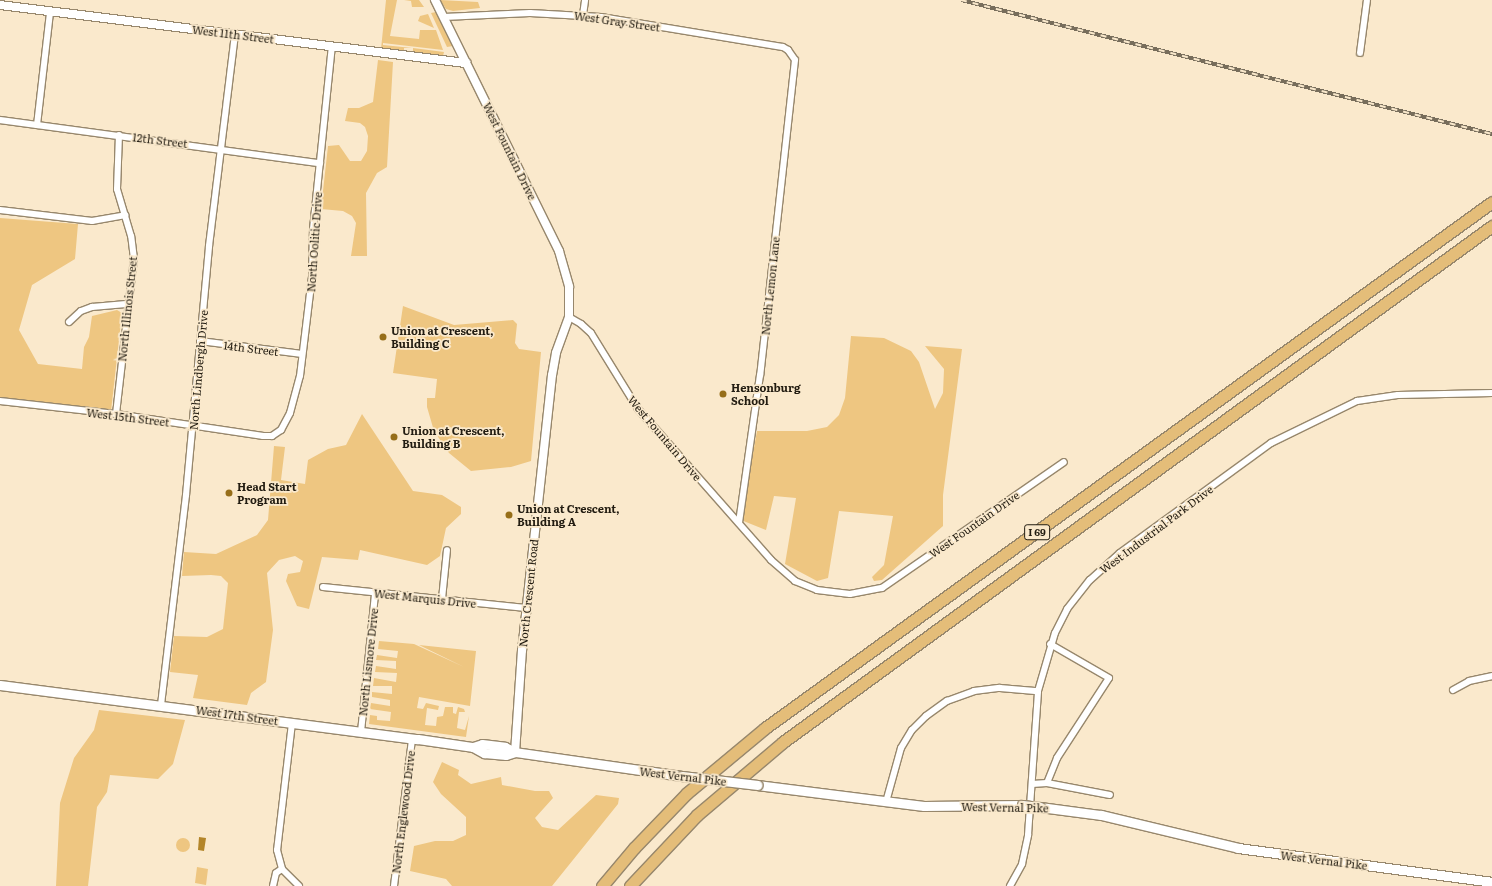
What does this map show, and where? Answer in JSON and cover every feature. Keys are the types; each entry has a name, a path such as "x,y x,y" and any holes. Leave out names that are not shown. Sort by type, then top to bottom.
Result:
{"highway":[{"name":"I 69","path":"602,886 638,844 687,793 765,728 1492,202"},
{"name":"I 69","path":"630,886 697,815 783,742 1492,226"}],"main road":[{"name":"West 17th Street","path":"0,685 292,722 474,748 491,745 507,747 515,752"},
{"name":"West Vernal Pike","path":"515,752 682,776 886,802 948,807 1040,806 1101,814 1234,848 1492,882"}],"street":[{"name":"West Fountain Drive","path":"435,0 561,256 568,281 569,317 581,324 596,339 638,409 776,565 795,581 830,593 862,592 891,583 1064,462"},
{"path":"583,15 585,0"},
{"path":"1360,53 1367,0"},
{"name":"West 11th Street","path":"0,5 466,63"},
{"path":"37,124 50,12"},
{"name":"West Gray Street","path":"444,17 530,13 583,15 788,50"},
{"name":"North Lindbergh Drive","path":"161,705 186,496 200,341 235,34"},
{"name":"North Oolitic Drive","path":"278,433 290,413 302,354 312,277 313,229 332,46"},
{"name":"North Lemon Lane","path":"739,524 752,445 785,161 795,60 788,50"},
{"name":"12th Street","path":"0,120 320,163"},
{"name":"North Illinois Street","path":"116,414 134,259 131,236 117,189 119,135"},
{"path":"0,210 92,221 125,215"},
{"path":"69,322 81,311 92,307 128,304"},
{"name":"North Crescent Road","path":"515,752 526,608 552,376 556,352 569,317"},
{"name":"14th Street","path":"200,341 302,354"},
{"name":"West Industrial Park Drive","path":"1010,886 1024,856 1032,784 1038,690 1050,644 1067,609 1104,566 1275,441 1357,401 1398,395 1492,393"},
{"name":"West 15th Street","path":"0,401 116,414 263,436 278,433"},
{"path":"442,599 447,550"},
{"name":"West Marquis Drive","path":"323,587 526,608"},
{"name":"North Lismore Drive","path":"361,732 375,593"},
{"path":"1047,783 1057,758 1109,678 1050,644"},
{"path":"1453,690 1469,681 1492,676"},
{"path":"886,802 893,771 904,741 922,720 936,708 947,701 974,691 1000,688 1038,690"},
{"path":"292,722 278,844 278,856 282,868 299,886"},
{"name":"North Englewood Drive","path":"394,886 412,739"},
{"path":"1032,784 1047,783 1110,795"},
{"path":"273,886 276,873 282,868"}],"shaded area":[{"path":"386,0 397,0 390,36 419,39 420,30 436,30 443,50 383,43 383,45 412,48 404,48 404,51 381,49"},
{"path":"404,0 419,0 424,7 412,7 411,1"},
{"path":"440,0 478,2 480,8 453,11 446,9"},
{"path":"436,12 453,46 447,47 431,13"},
{"path":"428,14 434,28 418,21 420,16"},
{"path":"413,48 444,52 443,56 406,51 413,51"},
{"path":"378,60 393,62 387,167 377,173 366,193 367,256 351,256 356,223 352,216 343,211 321,209 328,146 339,145 350,161 361,161 367,151 368,136 365,127 360,123 345,121 348,108 359,108 373,102"},
{"path":"0,218 78,224 75,259 32,285 19,330 38,364 82,369 84,347 89,337 92,316 117,310 122,313 111,411 0,398"},
{"path":"403,306 454,325 513,320 517,324 515,343 519,349 541,352 531,461 511,467 471,471 449,453 434,431 427,407 427,398 435,398 437,379 393,373"},
{"path":"851,336 884,338 911,351 919,362 935,409 943,393 944,369 925,346 962,349 943,495 943,526 882,580 874,581 872,577 884,565 893,516 839,511 828,578 817,581 785,564 796,498 774,496 766,530 741,520 757,431 807,431 827,427 839,415 845,398"},
{"path":"362,414 413,491 442,495 461,507 461,514 446,528 440,556 427,565 360,550 358,560 322,557 309,609 297,606 286,581 288,574 300,572 303,561 295,556 279,560 267,573 273,630 266,682 251,693 247,705 193,698 198,675 170,672 174,636 207,637 223,629 228,583 221,576 182,576 184,552 216,554 257,535 268,520 274,446 285,447 281,480 305,484 308,460 328,449 346,445"},
{"path":"379,641 414,644 464,667 419,645 476,651 470,706 419,697 417,708 423,709 426,703 439,706 438,710 427,708 425,725 436,726 437,717 443,716 445,707 453,707 453,713 456,714 458,707 464,709 465,712 459,712 457,728 465,730 469,716 466,737 369,724 370,715 377,716 377,720 390,721 391,712 370,709 371,703 390,706 390,700 372,697 372,692 392,694 392,686 373,686 374,678 396,682 397,673 375,672 376,666 396,669 396,661 376,660 377,655 397,658 398,651 378,649"},
{"path":"99,710 185,720 173,764 158,779 110,775 107,792 97,807 88,886 56,886 60,803 74,758 94,730"},
{"path":"442,762 459,770 458,775 471,784 501,777 502,785 535,791 549,791 553,798 535,818 542,827 558,830 596,795 619,798 618,804 552,886 452,886 446,879 410,871 414,846 435,841 453,841 466,835 466,817 441,794 433,782"},
{"path":"199,837 206,838 204,851 198,850"},
{"path":"183,838 188,840 190,845 188,850 183,852 178,850 176,845 178,840"},
{"path":"197,867 208,869 206,885 195,883"}],"railway":[{"path":"961,0 1492,134"}],"place":[{"name":"Union at Crescent, Building C","path":"383,337"},
{"name":"Hensonburg School","path":"723,394"},
{"name":"Union at Crescent, Building B","path":"394,437"},
{"name":"Head Start Program","path":"229,493"},
{"name":"Union at Crescent, Building A","path":"509,515"}]}
